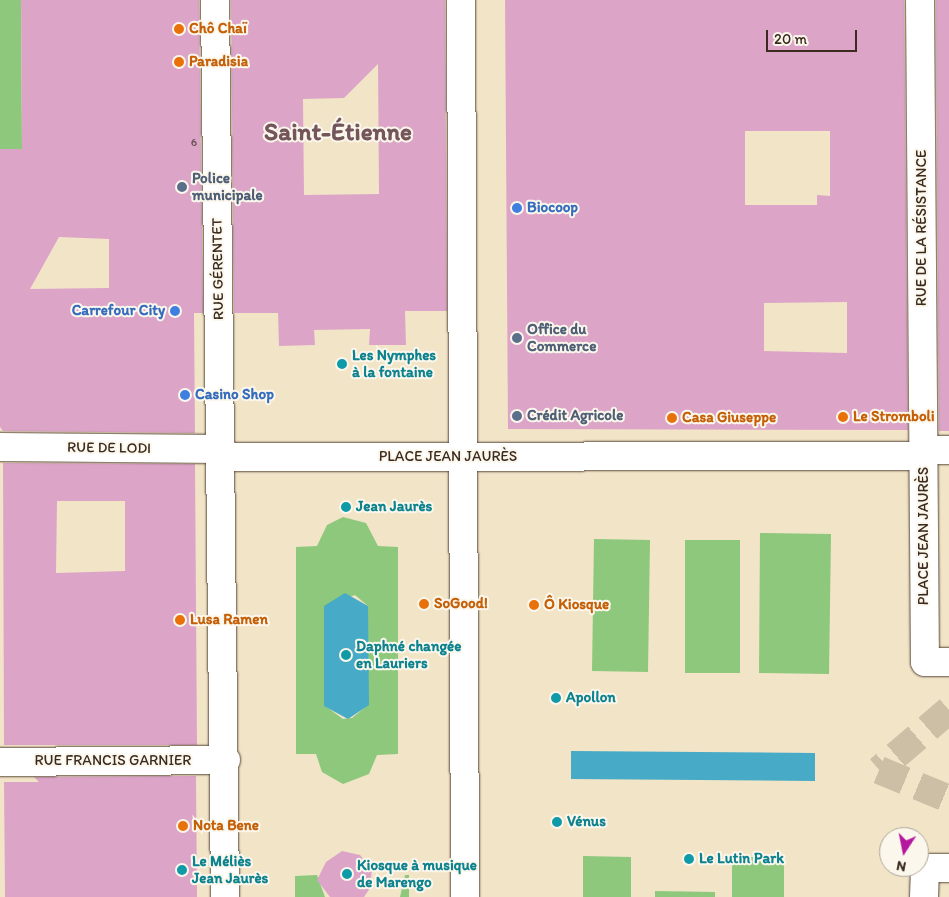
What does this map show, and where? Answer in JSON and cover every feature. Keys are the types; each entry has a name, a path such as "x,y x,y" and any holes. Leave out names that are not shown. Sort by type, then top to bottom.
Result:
{"street":[{"name":"RUE GÉRENTET","path":"215,0 219,449"},
{"path":"461,0 478,897"},
{"path":"465,897 471,457 474,0"},
{"name":"RUE DE LA RÉSISTANCE","path":"920,0 923,456"},
{"name":"RUE DE LODI","path":"0,447 219,449"},
{"name":"PLACE JEAN JAURÈS","path":"219,449 231,457 923,456 937,662"},
{"path":"219,449 223,466 226,760 225,897"},
{"path":"923,456 930,450 949,450"},
{"name":"RUE FRANCIS GARNIER","path":"0,762 226,760"},
{"path":"924,897 937,868"}],"green space":[{"path":"0,0 21,0 22,149 0,149"},
{"path":"343,517 366,523 378,546 398,547 398,754 377,755 369,774 343,784 322,772 316,754 296,754 296,547 317,546 327,525","holes":["355,595 368,606 368,705 352,718 343,719 324,705 324,607"]},
{"path":"760,533 831,534 829,674 759,673"},
{"path":"594,539 650,540 648,672 592,671"},
{"path":"685,540 740,540 740,673 685,673"},
{"path":"583,856 631,857 631,897 583,897"},
{"path":"732,857 784,857 784,897 732,897"},
{"path":"317,875 325,897 295,897 295,876"},
{"path":"405,875 409,875 409,897 400,897"},
{"path":"655,891 715,892 715,897 655,897"}],"water":[{"path":"345,593 368,606 369,705 348,719 324,706 324,606"},
{"path":"571,751 815,753 815,781 571,779"}],"building":[{"path":"21,0 199,0 203,313 194,313 195,433 3,431 0,427 0,149 22,149","holes":["59,237 109,239 109,288 30,289"]},
{"path":"231,0 445,0 447,311 405,311 406,345 369,345 370,329 314,330 315,345 279,346 278,313 234,313","holes":["378,64 379,194 304,195 303,99 344,98"]},
{"path":"505,0 904,0 908,430 508,429","holes":["745,131 830,131 830,196 817,195 817,205 745,205","847,302 847,353 764,351 764,303"]},
{"path":"936,0 949,0 949,431 939,431"},
{"path":"3,463 195,464 197,745 4,745","holes":["57,501 125,501 125,571 56,573"]},
{"path":"196,776 197,897 5,897 4,782 39,782 34,777"},
{"name":"Kiosque à musique de Marengo","path":"342,851 360,855 372,869 370,888 364,897 330,897 317,880 326,862"}],"tunnel":[{"path":"949,710 879,770 949,799"}],"place":[{"name":"Chô Chaï","path":"179,29"},
{"name":"Paradisia","path":"179,62"},
{"name":"Police municipale","path":"182,187"},
{"name":"Biocoop","path":"517,208"},
{"name":"Carrefour City","path":"175,311"},
{"name":"Office du Commerce","path":"517,338"},
{"name":"Les Nymphes à la fontaine","path":"342,364"},
{"name":"Casino Shop","path":"185,395"},
{"name":"Crédit Agricole","path":"517,416"},
{"name":"Le Stromboli","path":"843,417"},
{"name":"Casa Giuseppe","path":"672,418"},
{"name":"Jean Jaurès","path":"346,507"},
{"name":"SoGood!","path":"424,604"},
{"name":"Ô Kiosque","path":"534,605"},
{"name":"Lusa Ramen","path":"180,620"},
{"name":"Daphné changée en Lauriers","path":"346,655"},
{"name":"Apollon","path":"556,698"},
{"name":"Vénus","path":"557,822"},
{"name":"Nota Bene","path":"183,826"},
{"name":"Le Lutin Park","path":"689,859"},
{"name":"Le Méliès Jean Jaurès","path":"182,870"},
{"name":"Kiosque à musique de Marengo","path":"347,874"}],"district":[{"name":"Saint-Étienne","path":"338,131"}]}
